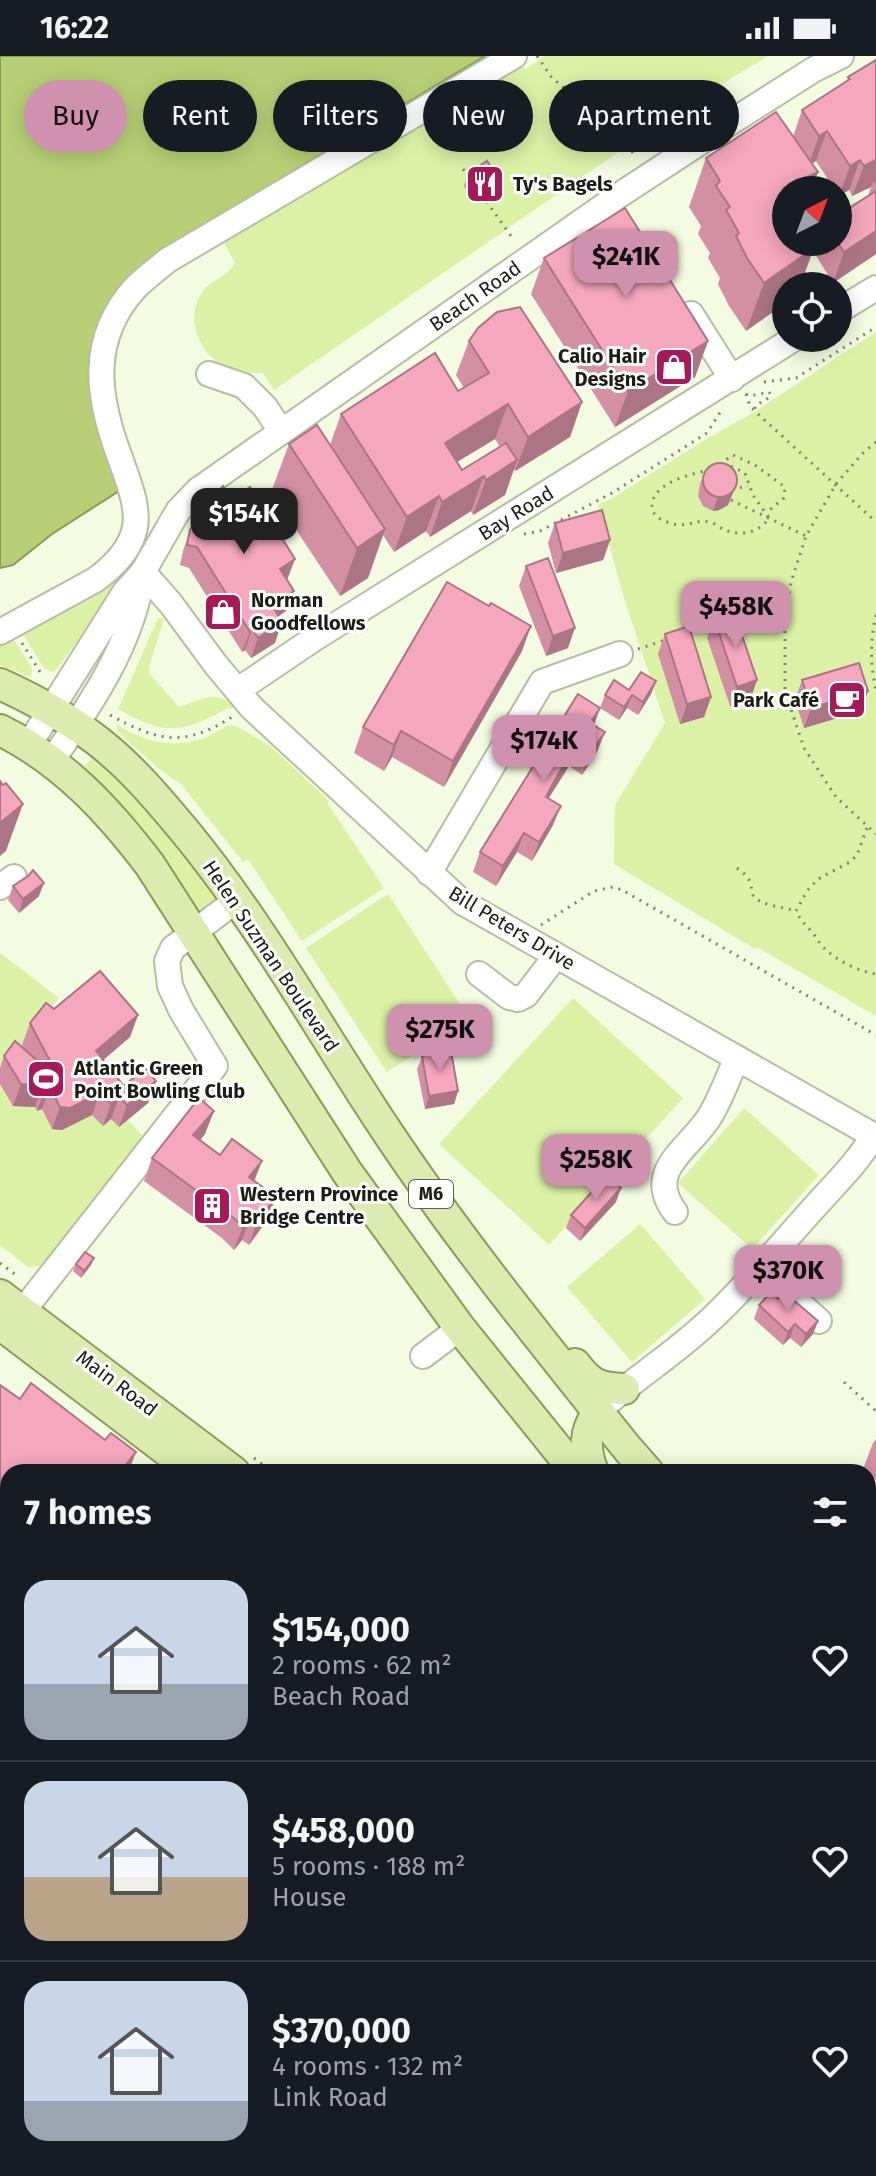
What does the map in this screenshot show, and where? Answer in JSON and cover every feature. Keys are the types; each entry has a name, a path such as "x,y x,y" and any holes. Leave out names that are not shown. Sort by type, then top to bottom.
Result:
{"main road":[{"name":"M6","path":"0,684 50,708 76,725"},
{"name":"Helen Suzman Boulevard","path":"76,725 123,763 151,791 238,899 387,1131 471,1250 641,1464"},
{"name":"M6","path":"0,730 73,778 119,824 194,932 347,1172 460,1328 570,1464"},
{"path":"471,1250 516,1290 588,1379 603,1387 624,1389"},
{"name":"Main Road","path":"7,1310 180,1459 201,1464"},
{"path":"590,1464 587,1431 598,1412"}],"street":[{"path":"6,629 108,571 119,559 132,535 134,507 108,425 101,394 101,366 112,324 134,289 168,260 514,56"},
{"name":"Beach Road","path":"39,754 50,708 125,592 143,572 178,511 198,490 622,203 728,124 813,70 841,56"},
{"path":"852,303 876,288"},
{"path":"682,300 739,386"},
{"name":"Bay Road","path":"238,701 324,631 739,386 779,352"},
{"path":"209,374 244,386 265,407 281,431"},
{"name":"Beach Road","path":"39,754 76,725 118,655 139,601 143,572"},
{"name":"Bill Peters Drive","path":"143,572 216,665 238,701 252,708 462,902 874,1136"},
{"path":"429,873 542,682 631,651"},
{"path":"7,1310 215,1066 170,986 167,961 173,948 238,899"},
{"path":"479,974 509,997 518,999 526,995 556,956"},
{"path":"675,1212 666,1200 664,1190 667,1170 709,1118 737,1058"},
{"path":"598,1412 708,1323 858,1158 874,1136"},
{"path":"760,1268 819,1321"},
{"path":"423,1356 460,1328"},
{"path":"627,1448 622,1408 657,1366"}],"path":[{"path":"537,56 552,78 620,133 633,153"},
{"path":"463,169 472,181"},
{"path":"478,189 511,236"},
{"path":"739,386 796,378 876,327"},
{"path":"739,386 750,406 875,520"},
{"path":"739,386 750,396 769,392 771,395 755,406 755,410"},
{"path":"521,535 540,531 624,485 707,433 724,408"},
{"path":"876,442 836,484 806,536 791,582 785,626 785,691 804,748 836,797 876,834"},
{"path":"720,468 720,464 733,455 755,465 785,487 784,498 762,527 738,534 706,521 684,526 669,524 652,509 653,500 670,483 699,472 731,466 745,473 753,495 768,516"},
{"path":"732,489 750,486"},
{"path":"731,500 806,536"},
{"path":"876,615 872,629 871,663 876,690"},
{"path":"731,619 785,626"},
{"path":"686,633 716,624"},
{"path":"6,629 42,675"},
{"path":"631,651 671,638"},
{"path":"110,715 138,731 161,737 184,738 219,726 238,701"},
{"path":"796,911 818,879 857,855 867,828"},
{"path":"737,868 747,876 752,894 757,899 796,911"},
{"path":"536,926 594,891 613,887 876,1035"},
{"path":"796,911 801,922 824,948 850,966 876,974"},
{"path":"844,1382 876,1411"}],"shaded area":[{"path":"0,56 485,56 445,80 423,80 423,93 407,103 407,80 273,80 273,152 325,152 160,251 95,338 90,363 91,399 119,491 52,534 13,565 0,568"},
{"path":"544,56 768,56 728,80 549,80 549,152 618,152 274,390 263,373 229,369 208,353 197,334 195,312 203,291 235,263 224,243 375,152 407,152 407,133 423,123 423,152 533,152 533,80 495,80 520,65 526,69"},
{"path":"876,332 876,1016 757,947 755,949 614,864 615,805 665,723 624,598 598,505 751,414 846,352 852,352 852,348"},
{"path":"121,572 95,617 56,670 53,672 43,667 21,631"},
{"path":"158,618 164,619 149,673 179,707 216,697 230,702 237,709 228,708 198,723 173,728 148,724 118,709"},
{"path":"13,638 32,668 31,677 0,665 0,644"},
{"path":"116,724 146,739 168,743 205,738 230,725 270,746 329,801 328,804 384,888 302,941 248,859 243,862 181,784 159,769 118,732"},
{"path":"93,756 145,805 219,899 203,912 198,910 144,829 85,766"},
{"path":"388,894 469,1018 387,1072 306,948"},
{"name":"Atlantic Green Point Bowling Club","path":"0,953 59,998 40,1020 144,1138 43,1266 28,1267 0,1245"},
{"path":"573,998 683,1098 549,1245 439,1144"},
{"path":"744,1108 819,1175 752,1249 678,1183"},
{"path":"640,1224 705,1299 632,1362 567,1287"}],"building":[{"path":"876,60 876,160 864,166 860,160 850,166 827,131 819,136 802,110"},
{"path":"776,112 818,172 810,176 772,176 772,256 803,256 780,272 772,272 772,277 764,283 736,236 739,233 726,210 730,207 716,186 720,181 706,158 715,152 739,152 739,136"},
{"path":"487,161 498,177 480,189 469,173"},
{"path":"876,191 876,231 852,247 852,206"},
{"path":"625,208 708,341 628,391 544,258"},
{"path":"520,307 582,402 528,437 508,404 445,443 462,470 506,443 517,460 442,502 439,496 407,517 341,414 435,353 458,391 489,373 469,341 478,328 497,312"},
{"path":"317,425 385,529 357,548 289,444"},
{"path":"720,463 732,468 737,480 732,492 720,497 708,492 703,480 708,468"},
{"path":"223,486 233,500 250,487 295,559 280,569 294,591 272,605 282,622 258,638 252,629 250,632 197,547 187,545 190,530 207,502"},
{"path":"602,510 610,540 563,553 555,523"},
{"path":"548,558 575,628 553,636 526,566"},
{"path":"447,582 531,626 453,761 401,731 394,745 363,727"},
{"path":"734,612 757,680 737,687 714,618"},
{"path":"689,626 711,697 687,704 665,634"},
{"path":"859,663 868,691 811,708 802,680"},
{"path":"641,672 656,681 643,702 632,695 624,707 605,695 614,680 629,690"},
{"path":"578,694 600,708 590,723 605,732 589,755 576,746 546,797 561,806 539,842 524,833 503,866 480,852"},
{"path":"0,781 3,785 6,783 23,804 0,823"},
{"path":"33,870 44,883 23,899 13,886"},
{"path":"100,971 138,1015 96,1051 124,1086 145,1068 156,1081 127,1105 119,1097 111,1104 100,1093 70,1108 60,1107 50,1087 45,1089 43,1085 21,1084 4,1056 15,1041 61,1082 30,1023 46,1003 54,1009"},
{"path":"447,1047 451,1051 458,1091 429,1096 422,1056 425,1051"},
{"path":"199,1098 214,1111 193,1135 220,1155 232,1139 262,1161 249,1177 276,1197 257,1222 250,1217 243,1226 152,1158"},
{"path":"607,1175 621,1188 585,1228 571,1215"},
{"path":"85,1252 94,1258 84,1271 76,1264"},
{"path":"771,1292 778,1299 784,1292 818,1321 806,1334 795,1324 788,1332 759,1305"},
{"path":"31,1383 105,1440 111,1433 136,1452 126,1464 0,1464 0,1385 20,1399"}],"place":[{"name":"Ty's Bagels","path":"485,184"},
{"name":"Calio Hair Designs","path":"674,367"},
{"name":"Norman Goodfellows","path":"223,612"},
{"name":"Park Café","path":"847,700"},
{"name":"Atlantic Green Point Bowling Club","path":"46,1079"},
{"name":"Western Province Bridge Centre","path":"212,1206"}]}
